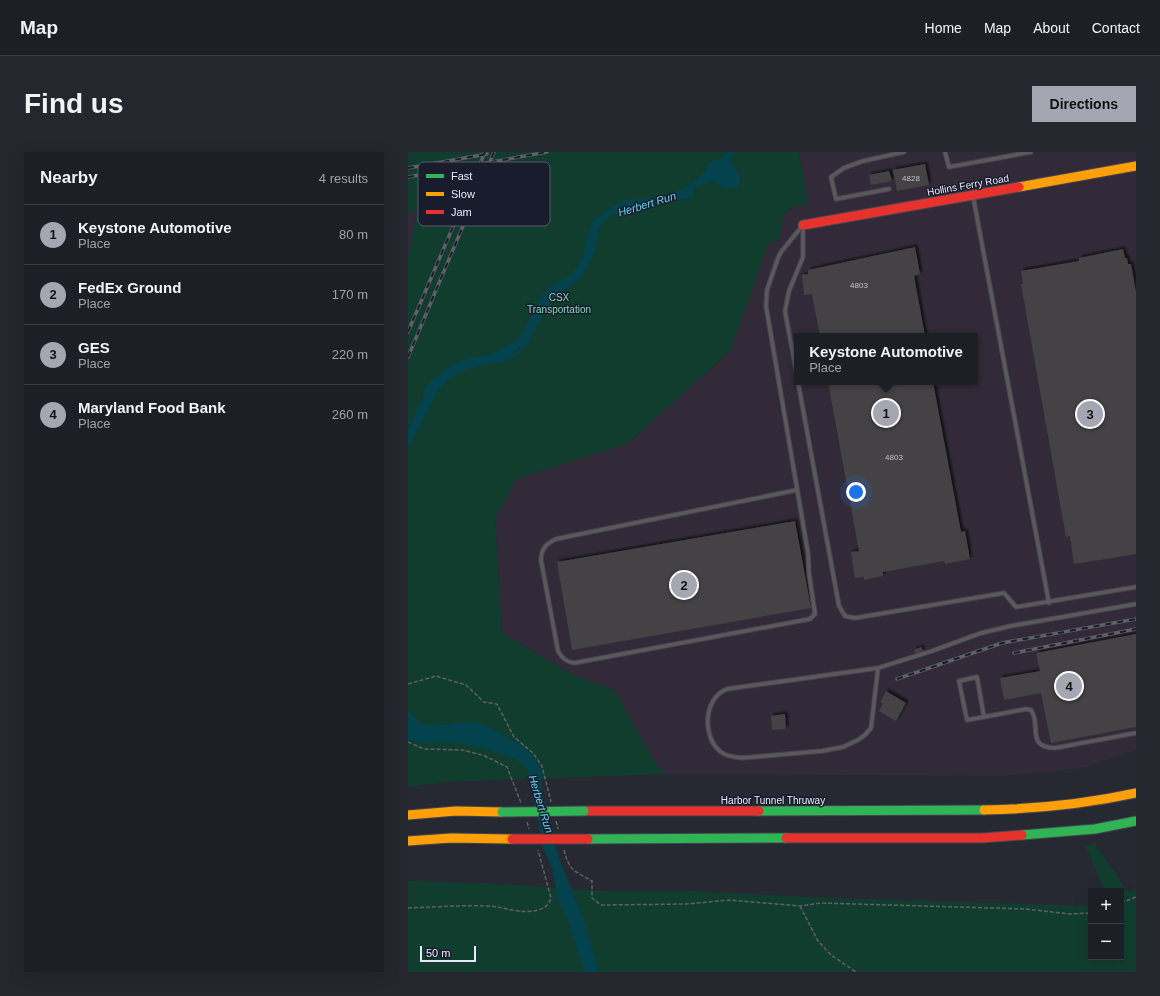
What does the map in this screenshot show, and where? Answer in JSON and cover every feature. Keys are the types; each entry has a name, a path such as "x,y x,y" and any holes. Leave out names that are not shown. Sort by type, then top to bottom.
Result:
{"main road":[{"name":"Hollins Ferry Road","path":"804,225 1136,166"},
{"name":"Harbor Tunnel Thruway","path":"408,815 456,811 959,811 1025,809 1108,799 1136,793"},
{"path":"408,841 451,838 982,838 1054,834 1095,829 1136,821"}],"lane":[{"path":"889,189 836,199 831,177 844,168 863,161 904,152"},
{"path":"945,152 949,167 1031,152"},
{"path":"973,195 1049,602"},
{"path":"794,360 785,311 788,291 803,257 804,225"},
{"path":"797,490 556,539 548,543 542,550 541,560 558,651 561,656 569,662 574,663 810,619 815,614 809,573 808,553 766,306 766,296 781,252 804,225"},
{"path":"799,385 839,606 845,616 855,618 1004,593 1016,607 1136,587"},
{"path":"878,668 871,728 858,740 843,747 822,751 742,758 722,753 711,739 709,731 710,709 712,702 720,691 727,688 878,668 932,651 981,633 1011,626 1136,604"},
{"path":"984,717 977,677 959,680 967,720 984,717 1026,709 1031,710 1034,713 1037,740 1041,745 1046,747 1055,748 1136,733"}],"path":[{"path":"408,684 436,676 466,685 484,702 497,704 514,737 533,752 542,766 552,803"},
{"path":"408,742 424,749 463,750 485,756 507,767 521,804"},
{"path":"525,817 530,830"},
{"path":"555,818 559,832"},
{"path":"563,846 566,861 573,871 592,881 592,898 601,905 687,904 729,900 800,906 821,903 1026,909 1070,914 1088,913"},
{"path":"408,908 489,906 521,912 538,910 549,904 551,898 538,849"},
{"path":"1124,902 1136,897"},
{"path":"800,906 818,941 831,955 856,972"}],"shaded area":[{"path":"799,152 1136,152 1136,750 1087,767 998,776 666,774 657,766 614,690 575,676 502,633 495,518 516,479 627,444 730,351 769,242 780,240 781,219 785,213 796,205 808,205"},
{"path":"417,210 408,259 408,212"}],"green space":[{"name":"CSX Transportation","path":"408,152 799,152 808,205 794,206 789,209 783,219 780,240 769,242 730,351 627,444 516,479 495,518 502,633 575,676 614,690 657,766 666,774 442,782 408,787 408,259 417,211 408,212"},
{"path":"1094,843 1128,892 1136,889 1136,972 408,972 408,881 481,883 603,891 689,891 829,898 1088,906 1088,960 1124,960 1124,888 1104,888 1086,847"}],"water":[{"path":"727,152 734,152 730,160 739,177 740,184 738,188 724,188 714,181 706,181 696,187 692,193 693,198 671,201 660,205 624,208 600,223 594,253 585,270 572,285 563,290 551,302 529,340 501,362 470,367 449,379 438,391 408,449 408,427 414,418 416,409 423,399 423,392 429,383 451,365 469,358 492,354 517,340 523,333 542,295 552,286 570,275 579,265 583,256 590,228 595,219 623,200 656,198 687,188 703,173 710,162 723,157"},
{"path":"408,710 420,724 448,725 453,723 475,722 490,727 520,745 533,756 542,771 541,784 543,795 558,856 583,918 599,972 584,972 569,924 558,899 552,868 544,850 529,774 525,766 511,758 490,750 451,742 429,743 408,739"}],"building":[{"path":"925,164 929,185 897,191 893,170"},
{"path":"889,171 892,181 871,185 869,175"},
{"path":"915,247 920,274 914,276 924,333 819,333 812,294 804,295 802,275 808,274 808,270"},
{"path":"1123,249 1128,264 1131,264 1136,292 1136,554 1074,564 1070,536 1066,537 1021,284 1023,284 1021,271 1079,261 1079,258"},
{"path":"829,385 934,385 961,532 965,531 970,559 945,564 944,561 883,572 883,576 864,580 864,577 855,578 851,552 859,551"},
{"path":"795,521 811,608 572,650 557,562"},
{"path":"1136,634 1136,727 1051,743 1041,693 1004,700 1000,678 1040,671 1036,653"},
{"path":"921,647 923,651 915,654 914,650"},
{"path":"886,691 906,703 896,721 879,711 883,704 880,702"},
{"path":"785,714 786,729 772,730 771,716"}],"waterway":[{"name":"Herbert Run","path":"699,184 710,181"},
{"name":"Herbert Run","path":"614,214 636,206"},
{"name":"Herbert Run","path":"597,230 600,224 604,221"},
{"name":"Herbert Run","path":"563,290 580,278 583,272"},
{"name":"Herbert Run","path":"498,362 503,361 517,353 525,346 530,338"},
{"name":"Herbert Run","path":"465,369 488,363"}],"railway":[{"path":"481,162 485,152"},
{"path":"490,162 494,152"},
{"path":"491,162 547,152"},
{"path":"442,162 487,154"},
{"path":"408,168 418,166"},
{"path":"408,177 418,175"},
{"path":"408,332 453,226"},
{"path":"408,357 463,226"},
{"path":"897,679 1002,643 1136,619"},
{"path":"1014,653 1136,629"}],"traffic: fast":[{"path":"759,811 984,810"},
{"path":"502,812 584,811"},
{"path":"1022,835 1095,829 1136,821"},
{"path":"588,839 786,838"}],"traffic: slow":[{"path":"1019,187 1136,166"},
{"path":"984,810 1060,805 1136,793"},
{"path":"408,815 456,811 502,812"},
{"path":"408,841 451,838 512,839"}],"traffic: jam":[{"path":"803,225 1019,187"},
{"path":"584,811 759,811"},
{"path":"786,838 982,838 1022,835"},
{"path":"512,839 588,839"}],"place":[{"name":"Keystone Automotive","path":"886,413"},
{"name":"GES","path":"1090,414"},
{"name":"FedEx Ground","path":"684,585"},
{"name":"Maryland Food Bank","path":"1069,686"}]}
